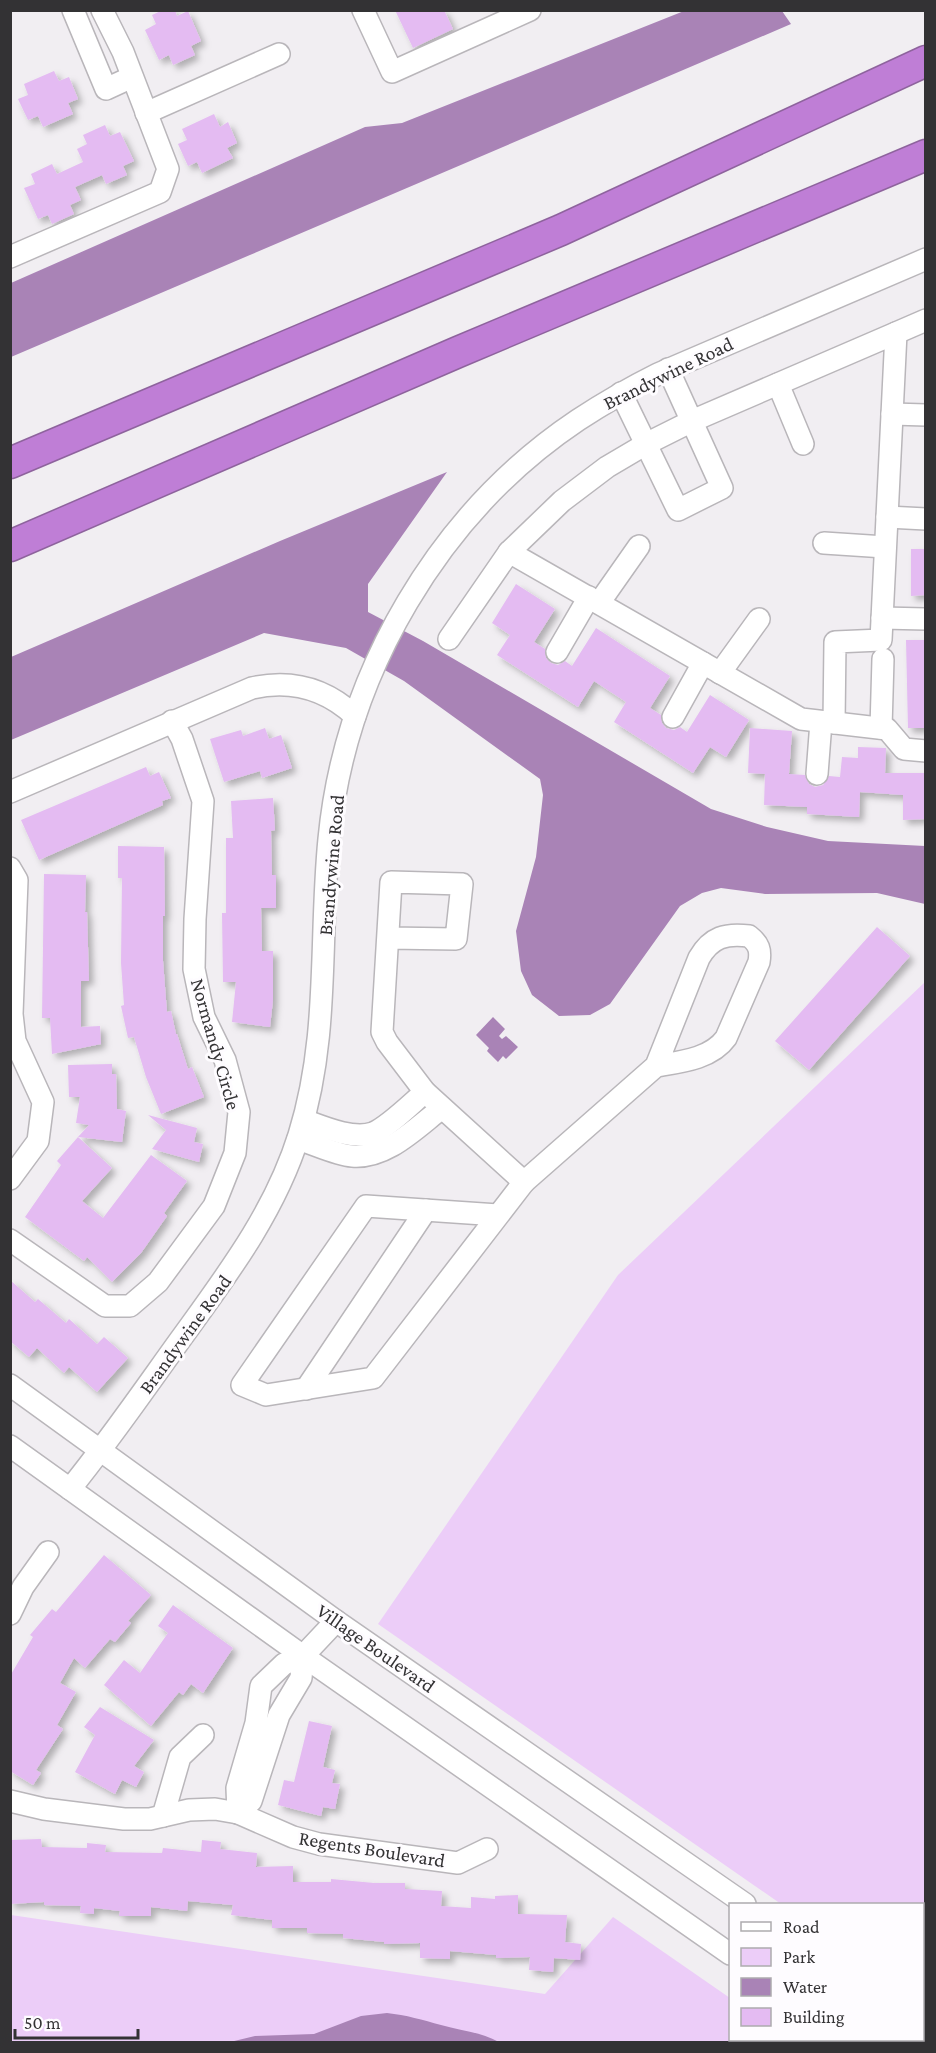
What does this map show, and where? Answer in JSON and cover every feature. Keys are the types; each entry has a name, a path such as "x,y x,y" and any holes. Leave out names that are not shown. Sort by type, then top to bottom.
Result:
{"highway":[{"path":"10,463 561,230 926,61"},
{"path":"10,546 458,352 926,155"}],"street":[{"path":"73,10 106,89 132,77"},
{"path":"10,258 160,192 168,169 123,52 102,10"},
{"path":"363,10 392,72 530,10"},
{"path":"146,113 279,54"},
{"name":"Brandywine Road","path":"70,1489 101,1451 235,1264 276,1194 301,1130 318,1053 329,837 336,790 356,716 373,669 394,624 440,553 502,482 538,450 576,421 621,393 668,369 926,259"},
{"path":"448,639 509,552 562,501 607,467 646,444 692,422 926,320"},
{"path":"817,774 828,722 835,642 881,640 896,333"},
{"path":"621,393 678,510 722,488 668,369"},
{"path":"778,384 802,444"},
{"path":"892,414 926,415"},
{"path":"887,518 926,519"},
{"path":"825,543 885,547"},
{"path":"556,652 594,600 639,546"},
{"path":"509,552 801,719 887,729 904,749 926,751"},
{"path":"882,618 926,620"},
{"path":"673,717 712,668 759,619"},
{"path":"881,728 883,658"},
{"path":"10,792 246,690 277,684 314,689 336,700 356,716"},
{"name":"Normandy Circle","path":"10,1240 105,1306 130,1306 158,1282 214,1206 235,1153 239,1112 225,1060 204,1017 194,969 203,801 182,739 172,721"},
{"path":"10,868 17,880 12,1014 15,1041 43,1102 38,1142 10,1179"},
{"path":"498,1215 366,1206 242,1385 266,1395 373,1378 524,1182 656,1066 719,1048 726,1038 759,962 761,952 749,936 720,938 706,945 656,1066"},
{"path":"388,938 382,1032 387,1042 425,1092 524,1182"},
{"path":"301,1130 342,1134 372,1133 425,1092"},
{"path":"301,1130 351,1156 369,1155 385,1150 442,1108"},
{"path":"306,1389 426,1210"},
{"name":"Village Boulevard","path":"10,1385 336,1621 742,1903"},
{"path":"10,1446 303,1656 729,1953"},
{"path":"10,1614 23,1587 48,1552"},
{"path":"238,1813 237,1788 256,1723 261,1686 284,1664 303,1656 336,1621"},
{"path":"238,1813 250,1801 279,1715 301,1678 303,1656"},
{"path":"163,1816 180,1757 203,1735"},
{"name":"Regents Boulevard","path":"10,1801 44,1809 124,1819 163,1816 202,1808 238,1813 292,1837 319,1844 458,1863 487,1849"}],"green space":[{"path":"925,982 925,2005 924,1903 780,1903 378,1624 618,1275"},
{"path":"11,1915 545,1994 613,1917 729,1997 729,2041 795,2042 11,2042"}],"water":[{"path":"684,11 782,11 791,24 11,357 11,283 365,127 402,123"},
{"path":"447,472 368,584 368,612 423,641 711,809 767,827 828,841 925,846 925,904 877,893 765,894 721,888 702,893 680,906 610,1004 590,1015 559,1016 532,995 521,971 516,931 536,857 543,795 540,779 404,681 346,648 264,633 11,740 11,657"},
{"path":"493,1017 505,1029 499,1036 502,1039 506,1036 518,1047 506,1059 503,1056 498,1062 487,1051 489,1048 476,1035"},
{"path":"387,2013 478,2034 499,2042 230,2042 255,2036 314,2034 361,2016"}],"building":[{"path":"163,10 175,10 177,16 188,11 201,41 191,46 195,55 173,65 169,55 159,60 145,30 156,24 152,15"},
{"path":"395,10 444,10 453,29 413,48"},
{"path":"54,71 59,81 69,77 78,99 68,103 73,114 43,127 38,116 28,120 18,99 28,95 24,84"},
{"path":"214,114 220,127 228,122 237,143 227,148 233,158 202,173 197,162 188,166 178,144 187,140 182,129"},
{"path":"105,125 110,136 120,132 134,161 123,166 127,175 106,184 102,175 75,187 81,200 70,205 74,214 52,224 48,215 38,219 24,188 35,184 31,174 52,164 57,174 83,162 77,149 87,144 83,135"},
{"path":"911,549 926,549 926,595 911,596"},
{"path":"516,584 555,609 534,642 545,649 546,658 551,663 558,665 565,661 572,666 596,628 670,676 650,708 661,715 662,723 666,728 674,730 680,727 687,732 710,695 749,720 726,757 710,747 693,773 614,722 626,702 594,681 578,707 497,655 510,635 492,623"},
{"path":"906,640 926,640 926,728 908,728"},
{"path":"265,728 269,739 281,735 292,768 262,778 260,771 224,782 210,739 241,730 243,736"},
{"path":"750,728 792,731 789,774 805,775 809,784 815,787 823,785 829,776 840,777 842,757 858,758 858,747 886,748 885,773 926,773 926,819 903,820 903,795 860,792 859,817 807,814 807,807 764,805 765,774 748,773"},
{"path":"146,767 150,776 159,772 171,798 162,801 163,805 39,860 21,820"},
{"path":"273,798 275,830 271,831 272,875 276,875 276,908 261,908 262,951 273,951 273,1000 270,1027 232,1022 236,982 223,982 222,913 226,913 226,838 233,838 231,801"},
{"path":"118,846 164,847 163,961 167,1012 171,1011 188,1069 192,1067 204,1097 161,1114 146,1077 134,1037 128,1038 121,1006 124,1005 121,963 122,878 118,878"},
{"path":"44,874 86,875 85,912 87,912 89,981 81,981 81,1027 100,1026 101,1044 52,1054 50,1018 42,1018"},
{"path":"877,927 910,956 809,1070 775,1041"},
{"path":"112,1064 112,1074 116,1074 117,1109 126,1111 122,1142 78,1137 89,1125 76,1123 80,1097 69,1097 68,1065"},
{"path":"148,1115 197,1128 194,1142 203,1144 199,1162 152,1149 166,1130"},
{"path":"78,1137 112,1168 82,1201 103,1218 151,1155 187,1181 164,1213 167,1216 141,1253 112,1282 87,1257 84,1261 25,1217 61,1165 57,1161"},
{"path":"10,1280 35,1302 38,1299 66,1323 69,1319 97,1344 104,1337 128,1358 97,1392 69,1367 64,1373 37,1348 29,1357 10,1341"},
{"path":"104,1555 151,1595 128,1621 131,1623 115,1642 110,1639 85,1668 74,1658 60,1683 76,1692 57,1725 63,1729 36,1770 41,1773 33,1785 10,1771 10,1676 33,1637 30,1635 52,1609 56,1612"},
{"path":"173,1605 233,1648 203,1693 191,1684 183,1695 179,1692 151,1726 104,1685 124,1660 140,1673 168,1633 158,1626"},
{"path":"100,1707 154,1740 134,1766 144,1772 136,1787 122,1780 115,1794 75,1772 95,1735 84,1727"},
{"path":"309,1721 332,1726 323,1767 335,1770 332,1783 340,1784 335,1809 323,1807 321,1816 278,1805 284,1780 294,1782"},
{"path":"41,1839 42,1847 87,1848 87,1843 106,1845 105,1852 162,1853 163,1848 201,1852 202,1840 221,1842 220,1849 257,1853 256,1867 293,1866 293,1882 331,1882 331,1879 405,1883 405,1889 442,1891 441,1906 471,1908 471,1897 495,1899 495,1896 518,1895 518,1914 567,1915 565,1942 581,1944 580,1960 554,1958 553,1972 529,1970 530,1957 496,1958 496,1955 450,1951 450,1959 420,1958 420,1943 384,1944 384,1942 343,1938 343,1934 307,1933 307,1928 272,1928 272,1920 231,1915 233,1905 188,1901 187,1911 151,1907 151,1916 119,1916 120,1911 94,1908 94,1914 80,1913 81,1906 44,1905 44,1902 10,1904 10,1840"}]}
